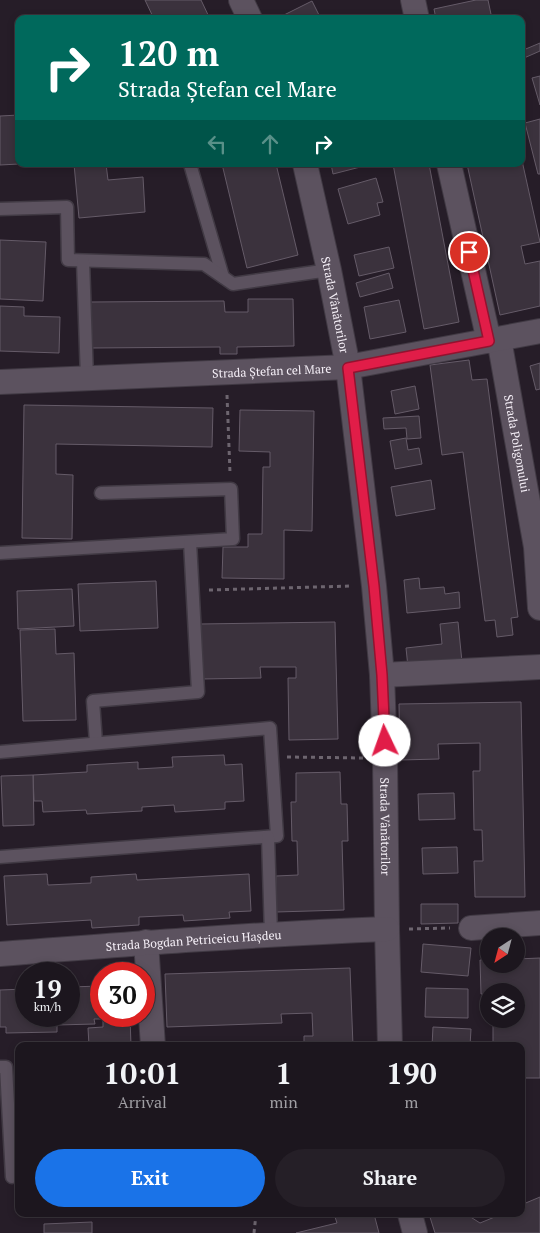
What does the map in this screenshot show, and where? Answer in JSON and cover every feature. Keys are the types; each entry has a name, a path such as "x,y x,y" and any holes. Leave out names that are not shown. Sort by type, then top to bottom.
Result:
{"street":[{"path":"241,0 248,15"},
{"path":"413,0 416,15"},
{"name":"Strada Vânătorilor","path":"306,167 329,270 348,368 374,586 382,675 386,758 390,1042"},
{"name":"Strada Poligonului","path":"450,167 494,340 536,547 540,608"},
{"name":"Strada Ștefan cel Mare","path":"0,382 348,368 540,330"},
{"path":"382,675 540,667"},
{"path":"471,928 540,923"},
{"name":"Strada Bogdan Petriceicu Hașdeu","path":"0,954 146,942 387,929"},
{"path":"146,942 153,1042"},
{"path":"411,1217 414,1233"}],"lane":[{"path":"191,167 222,277"},
{"path":"0,208 67,207 68,260 204,264 233,284 329,270"},
{"path":"83,261 87,378"},
{"path":"0,552 233,539 231,489 101,493"},
{"path":"96,743 93,701 198,692 190,542"},
{"path":"0,752 270,728 277,836 0,857"},
{"path":"268,836 271,935"},
{"path":"8,1067 10,1177"}],"path":[{"path":"226,373 231,489"},
{"path":"193,591 374,586"},
{"path":"272,757 386,758"},
{"path":"387,929 471,928"},
{"path":"254,1233 256,1217"}],"building":[{"path":"145,0 201,0 208,15 152,15"},
{"path":"476,0 488,0 491,15 435,15 434,9"},
{"path":"312,1 319,15 284,15"},
{"path":"540,43 540,51 525,58 525,49"},
{"path":"540,76 540,105 532,78"},
{"path":"15,115 15,164 0,165 0,116"},
{"path":"540,119 540,174 538,174 525,123"},
{"path":"74,167 106,167 108,180 143,177 145,212 79,218"},
{"path":"223,167 277,167 298,255 247,268"},
{"path":"332,167 360,167 333,174"},
{"path":"394,167 430,167 459,322 424,329"},
{"path":"468,167 523,167 540,242 521,246 525,264 540,261 540,306 500,315"},
{"path":"376,178 383,202 377,203 380,215 348,224 338,189"},
{"path":"0,240 46,242 43,301 0,299"},
{"path":"389,247 394,268 359,276 354,255"},
{"path":"389,273 393,288 360,297 356,283"},
{"path":"248,299 293,299 294,346 237,347 237,354 220,354 220,347 91,348 90,302 224,301 225,312 248,312"},
{"path":"399,300 406,332 370,339 364,307"},
{"path":"0,306 24,307 24,316 60,317 59,353 0,351"},
{"path":"469,360 472,380 487,379 518,617 511,618 513,635 497,637 495,620 485,621 463,452 442,455 430,365"},
{"path":"540,363 540,389 536,390 530,366"},
{"path":"415,386 419,409 395,414 391,391"},
{"path":"24,405 213,408 212,447 56,444 56,474 73,475 72,539 22,538"},
{"path":"240,410 314,411 312,531 284,530 284,579 222,578 223,547 248,547 248,534 262,534 263,467 270,467 270,452 239,451"},
{"path":"419,416 421,438 407,439 406,428 384,429 383,418"},
{"path":"406,438 408,450 419,448 422,464 395,469 390,441"},
{"path":"431,480 435,509 396,516 391,487"},
{"path":"419,578 420,589 444,587 445,594 459,592 460,608 407,613 404,580"},
{"path":"156,581 158,628 80,631 78,584"},
{"path":"72,589 74,626 18,629 17,591"},
{"path":"335,622 338,739 289,740 288,678 296,678 296,667 260,667 261,678 201,679 200,624"},
{"path":"458,622 462,662 408,667 406,648 442,644 440,624"},
{"path":"55,629 56,654 74,653 76,720 23,721 20,630"},
{"path":"521,702 525,897 475,897 474,861 483,861 482,830 474,830 473,771 480,771 480,743 438,744 439,759 400,760 399,704"},
{"path":"224,755 225,765 242,764 244,801 225,802 225,809 175,812 174,805 142,807 142,811 87,814 86,810 43,812 42,801 34,801 33,775 87,772 87,765 138,762 138,769 173,767 172,757"},
{"path":"340,772 341,804 347,804 348,841 342,841 344,910 276,912 276,876 298,875 297,841 292,841 291,802 296,802 296,773"},
{"path":"33,775 34,825 3,826 1,776"},
{"path":"454,793 455,819 419,820 418,794"},
{"path":"457,847 458,873 423,874 422,848"},
{"path":"47,874 48,885 91,883 91,877 136,874 137,880 249,874 251,911 229,912 230,918 184,921 183,915 139,917 139,925 92,928 91,920 7,925 4,876"},
{"path":"421,904 458,904 458,923 421,924"},
{"path":"423,944 471,948 468,976 421,972"},
{"path":"540,958 540,1078 525,1078 525,1042 493,1042 493,1028 525,1028 525,983 481,983 480,973 525,973 525,959"},
{"path":"350,968 353,1042 304,1042 304,1036 313,1036 312,1013 281,1014 282,1023 167,1027 165,974"},
{"path":"90,986 90,1024 80,1024 80,987"},
{"path":"426,988 468,989 468,1018 425,1017"},
{"path":"15,989 15,1027 57,1027 57,1032 6,1033 6,1027 0,1027 0,990"},
{"path":"130,1027 131,1042 89,1042 88,1028"},
{"path":"433,1027 471,1029 470,1042 432,1042"},
{"path":"540,1197 540,1233 435,1233 430,1217 471,1217 480,1223 495,1217 525,1217 525,1203"},
{"path":"335,1217 375,1217 379,1233 296,1233 337,1223"},
{"path":"92,1222 92,1233 44,1233 44,1224"}],"route":[{"path":"385,741 382,675 374,586 348,368 489,341 469,252"}]}
